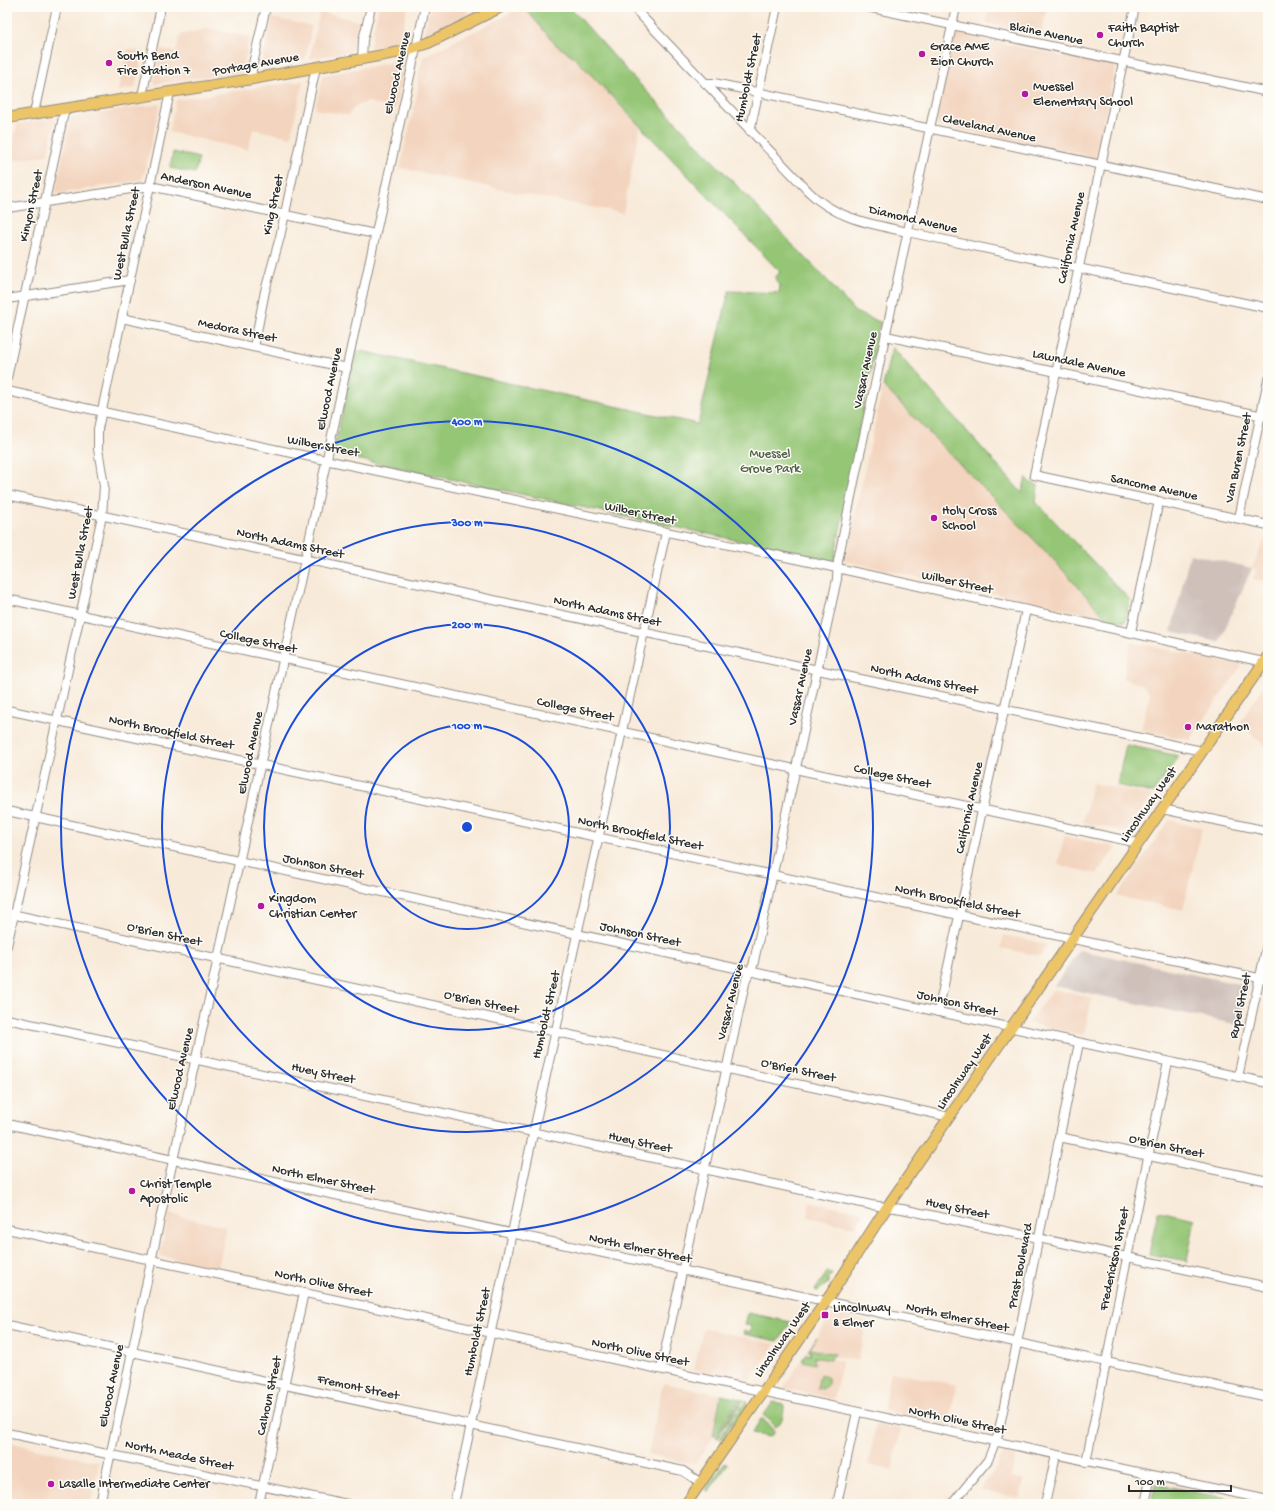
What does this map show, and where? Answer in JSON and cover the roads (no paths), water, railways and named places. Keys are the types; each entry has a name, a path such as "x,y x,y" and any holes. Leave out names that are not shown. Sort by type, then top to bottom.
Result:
{"main road":[{"name":"Portage Avenue","path":"7,118 252,79 362,59 416,47 501,7"},
{"name":"Lincolnway West","path":"686,1504 826,1302 887,1207 1010,1028 1267,660"}],"street":[{"path":"34,113 57,7"},
{"path":"142,96 161,7"},
{"path":"252,79 252,68 266,7"},
{"path":"362,59 363,40 371,7"},
{"name":"Elwood Avenue","path":"100,1504 151,1260 284,660 425,7"},
{"name":"Diamond Avenue","path":"633,7 809,192 823,204 846,216 907,232 1268,308"},
{"name":"Humboldt Street","path":"750,131 777,7"},
{"name":"Blaine Avenue","path":"867,7 1268,92"},
{"name":"Vassar Avenue","path":"661,1370 746,979 750,972 773,875 818,670 837,579 843,538 956,7"},
{"name":"California Avenue","path":"1034,475 1135,7"},
{"name":"King Street","path":"254,347 265,291 280,237 316,67"},
{"name":"Cleveland Avenue","path":"705,83 714,83 758,92 1268,200"},
{"name":"West Bulla Street","path":"7,946 10,914 35,817 102,516 104,486 98,435 170,92"},
{"name":"Kinyon Street","path":"7,378 65,108"},
{"name":"Anderson Avenue","path":"7,208 150,186 375,234"},
{"path":"7,299 130,280"},
{"name":"Medora Street","path":"122,318 347,368"},
{"name":"Lawndale Avenue","path":"886,336 1264,416"},
{"name":"Van Buren Street","path":"1239,518 1264,416 1268,380"},
{"name":"Wilber Street","path":"7,391 327,461 1267,660"},
{"name":"Sancome Avenue","path":"1034,475 1268,525"},
{"name":"North Adams Street","path":"7,495 1004,710 1202,751"},
{"path":"1131,632 1159,501"},
{"name":"Humboldt Street","path":"454,1504 533,1132 666,532"},
{"name":"College Street","path":"7,599 284,660 1138,843"},
{"name":"California Avenue","path":"938,1012 1026,610"},
{"name":"North Brookfield Street","path":"7,710 959,915 1264,979"},
{"path":"1162,809 1268,831"},
{"name":"Johnson Street","path":"7,811 1268,1083"},
{"name":"O'Brien Street","path":"10,914 950,1116"},
{"name":"Rupel Street","path":"1238,1077 1264,979 1268,940"},
{"name":"Huey Street","path":"7,1019 704,1169 1268,1287"},
{"name":"Prast Boulevard","path":"952,1504 983,1468 996,1442 1079,1043"},
{"name":"Frederickson Street","path":"1086,1462 1126,1258 1168,1062"},
{"name":"North Elmer Street","path":"7,1124 1268,1397"},
{"name":"O'Brien Street","path":"1059,1137 1268,1181"},
{"name":"North Olive Street","path":"7,1228 1086,1462 1268,1500"},
{"name":"Calhoun Street","path":"259,1504 304,1292"},
{"name":"Fremont Street","path":"7,1325 683,1471 701,1483"},
{"path":"836,1504 840,1492 857,1412"},
{"name":"North Meade Street","path":"7,1433 347,1504"},
{"path":"1045,1504 1056,1455"},
{"path":"1145,1504 1151,1475"}],"place":[{"name":"Faith Baptist Church","path":"1100,35"},
{"name":"Grace AME Zion Church","path":"922,54"},
{"name":"South Bend Fire Station 7","path":"109,63"},
{"name":"Muessel Elementary School","path":"1025,94"},
{"name":"Holy Cross School","path":"934,518"},
{"name":"Marathon","path":"1188,727"},
{"name":"Kingdom Christian Center","path":"261,906"},
{"name":"Christ Temple Apostolic","path":"132,1191"},
{"name":"Lincolnway & Elmer","path":"825,1315"},
{"name":"Lasalle Intermediate Center","path":"51,1484"}],"park label":[{"name":"Muessel Grove Park","path":"770,462"}]}
